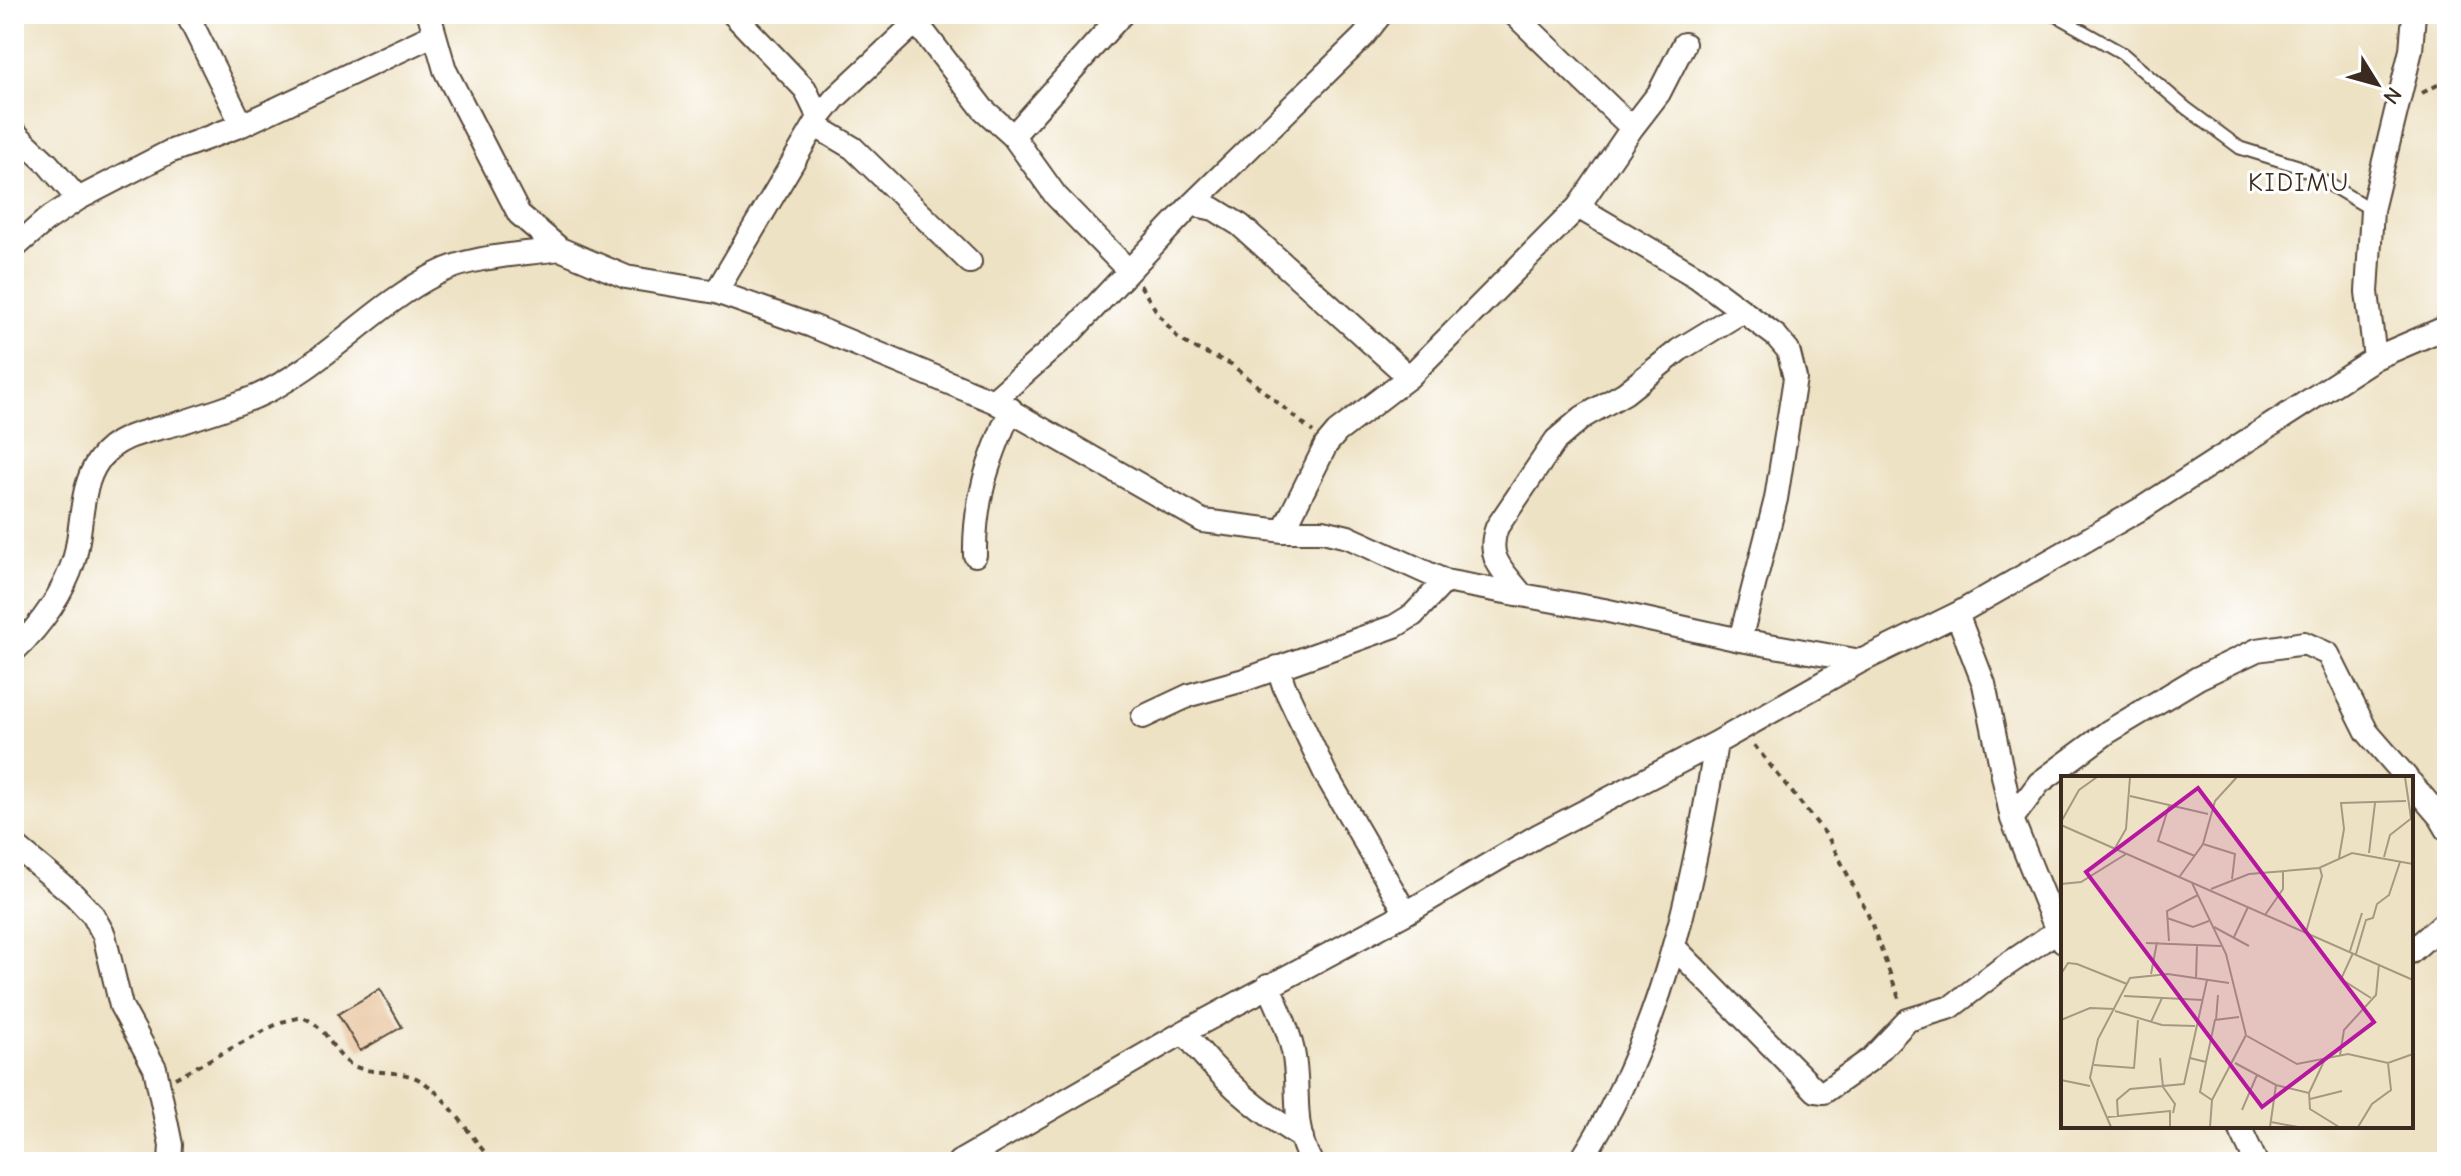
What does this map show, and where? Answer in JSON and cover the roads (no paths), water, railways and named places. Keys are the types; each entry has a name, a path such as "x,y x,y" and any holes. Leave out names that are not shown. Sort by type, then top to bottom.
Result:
{"street":[{"path":"187,14 242,125"},
{"path":"733,14 805,89 818,122 853,148 970,262"},
{"path":"1013,136 1122,14"},
{"path":"975,555 975,523 980,494 1002,405 1192,204 1363,37 1381,14"},
{"path":"1514,14 1632,128"},
{"path":"2375,358 2367,292 2372,210 2411,50 2414,14"},
{"path":"716,292 835,98 912,18 983,109 1013,136 1056,196 1130,268"},
{"path":"14,248 45,221 78,199 169,152 242,125 431,24 445,70 519,214 560,249 626,277 716,292 812,326 1002,405 1203,521 1283,531 1323,531 1348,537 1445,581 1861,661"},
{"path":"1283,531 1326,445 1337,432 1409,377 1578,207 1659,93 1684,44"},
{"path":"14,132 47,163 78,199"},
{"path":"1192,204 1214,209 1240,225 1409,377"},
{"path":"1578,207 1697,277 1776,336 1788,350 1795,378 1776,499 1740,640"},
{"path":"14,651 51,607 65,582 74,559 90,478 98,461 113,445 128,436 205,415 281,384 357,331 387,304 437,274 471,261 560,249"},
{"path":"1522,595 1494,559 1491,542 1497,527 1556,440 1583,417 1625,393 1679,350 1743,311"},
{"path":"959,1162 1022,1123 1268,985 1406,913 1539,835 1716,743 1861,661 1957,614 2144,507 2375,358 2447,327"},
{"path":"1143,717 1190,695 1395,626 1413,615 1445,581"},
{"path":"1674,947 1816,1091 1824,1092 1871,1059 1908,1020 1951,1007 2002,968 2060,936 2012,819 1984,684 1957,614"},
{"path":"2012,819 2039,783 2120,725 2198,678 2257,650 2304,643 2328,654 2367,732 2405,776"},
{"path":"1278,667 1326,775 1406,913"},
{"path":"1580,1162 1599,1133 1623,1085 1647,1027 1674,947 1700,844 1716,743"},
{"path":"2413,785 2447,829"},
{"path":"14,845 74,895 93,915 104,935 121,1006 155,1068 171,1145 170,1162"},
{"path":"2413,950 2447,920"},
{"path":"1268,985 1293,1051 1296,1117 1311,1162"},
{"path":"1184,1032 1213,1069 1239,1093 1302,1138"},
{"path":"2240,1128 2256,1162"}],"lane":[{"path":"2053,14 2122,53 2186,108 2240,148 2298,166 2372,210"}],"district":[{"name":"KIDIMU","path":"2299,182"}]}
